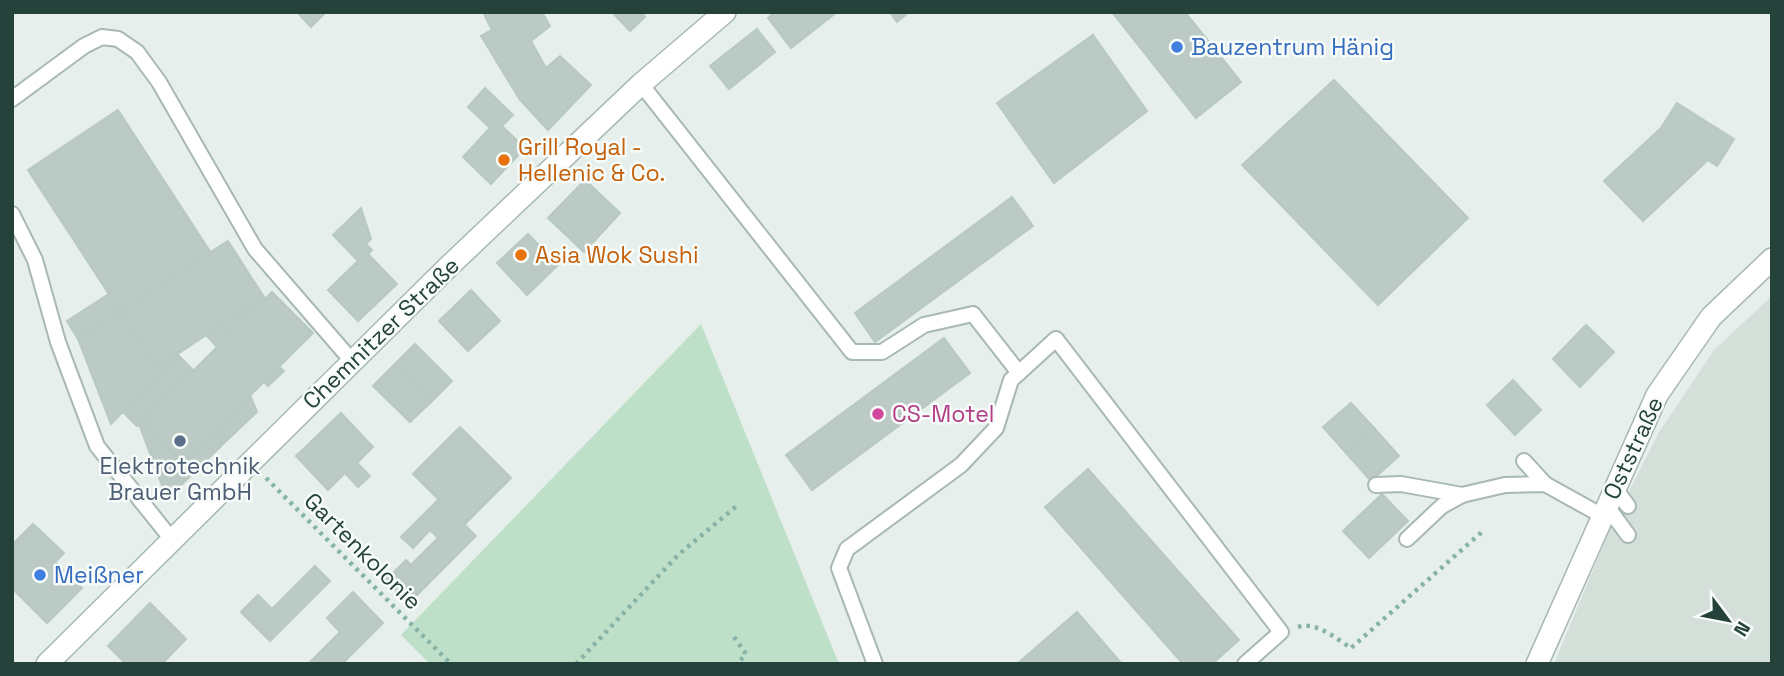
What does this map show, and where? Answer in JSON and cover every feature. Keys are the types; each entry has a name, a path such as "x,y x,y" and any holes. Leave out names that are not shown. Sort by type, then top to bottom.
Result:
{"street":[{"name":"Chemnitzer Straße","path":"47,664 352,360 715,15"},
{"name":"Oststraße","path":"1537,664 1607,502 1664,384 1711,317 1772,259"}],"lane":[{"path":"12,99 83,46 102,37 118,39 137,51 159,82 255,249 352,360"},
{"path":"641,84 852,352 882,352 924,325 973,314 1018,373"},
{"path":"12,214 35,260 58,342 97,446 173,541"},
{"path":"875,664 839,568 847,549 874,526 961,465 996,428 1011,380 1056,339 1280,632 1245,664"},
{"path":"1524,461 1545,484"},
{"path":"1376,485 1401,484 1462,495"},
{"path":"1407,539 1442,506 1462,495 1505,485 1545,484 1629,506"},
{"path":"1607,502 1628,535"}],"path":[{"name":"Gartenkolonie","path":"250,462 451,664"},
{"path":"576,664 678,555 738,504"},
{"path":"1280,632 1304,625 1325,631 1351,648 1483,531"},
{"path":"734,637 746,654 737,664"}],"shaded area":[{"path":"1772,296 1772,664 1554,664 1610,529 1658,434 1714,350"}],"green space":[{"path":"701,324 839,664 430,664 401,635"}],"building":[{"path":"297,12 326,12 311,27"},
{"path":"483,12 542,12 550,26 531,41 546,68 560,56 591,85 548,130 520,100 481,36 492,30"},
{"path":"612,12 641,12 645,17 630,31"},
{"path":"775,12 837,12 791,48 768,18"},
{"path":"890,12 909,12 897,22"},
{"name":"Bauzentrum Hänig","path":"1112,12 1185,12 1241,82 1196,118"},
{"path":"757,29 775,52 729,89 710,66"},
{"path":"1093,35 1147,111 1054,183 997,103"},
{"path":"1334,80 1468,218 1378,305 1242,165"},
{"path":"485,88 513,115 502,126 525,148 491,184 463,157 490,128 468,107"},
{"path":"1677,103 1734,139 1717,166 1708,160 1643,221 1604,181 1661,128"},
{"path":"118,110 211,253 120,311 28,170"},
{"path":"585,180 620,213 584,252 548,218"},
{"path":"1012,197 1033,226 875,342 855,313"},
{"path":"361,208 371,239 366,244 372,250 368,254 397,284 358,321 328,290 358,261 333,235"},
{"path":"528,234 558,265 527,295 497,263"},
{"path":"228,241 264,297 156,368 120,311"},
{"path":"471,290 500,321 468,351 439,321"},
{"path":"272,292 313,333 182,463 142,422"},
{"path":"109,294 120,311 78,339 67,321"},
{"path":"264,297 229,335 220,326"},
{"path":"120,311 156,368 178,355 111,424 78,339"},
{"path":"1586,325 1614,352 1580,387 1553,359"},
{"path":"220,326 229,335 217,347 206,335"},
{"name":"CS-Motel","path":"944,338 970,373 812,490 786,455"},
{"path":"415,344 452,381 431,402 394,365"},
{"path":"178,355 193,370 137,426 122,411"},
{"path":"394,365 431,402 410,422 373,386"},
{"path":"279,367 284,371 268,386 264,382"},
{"path":"1513,380 1541,410 1515,435 1487,405"},
{"path":"250,395 257,412 221,446 216,429"},
{"path":"1351,403 1375,429 1347,454 1323,427"},
{"path":"341,413 373,447 357,463 370,476 358,487 345,473 328,490 296,456"},
{"path":"142,422 182,463 216,429 221,446 167,499 139,424"},
{"path":"460,427 511,478 464,525 413,474"},
{"path":"1375,429 1399,456 1371,481 1347,454"},
{"path":"1088,469 1239,640 1212,664 1183,664 1045,507"},
{"path":"1382,494 1408,521 1369,558 1343,531"},
{"path":"439,499 476,536 409,603 386,580 406,560 411,565 438,538 430,530 413,548 401,537"},
{"name":"Meißner","path":"33,524 64,553 55,562 82,588 47,623 12,588 12,545"},
{"path":"315,566 330,581 270,641 241,612 258,595 272,609"},
{"path":"353,592 383,623 342,664 308,664 340,632 327,618"},
{"path":"150,603 186,639 162,664 126,664 108,646"},
{"path":"1077,612 1122,664 1017,664"}],"place":[{"name":"Bauzentrum Hänig","path":"1177,47"},
{"name":"Grill Royal - Hellenic & Co.","path":"504,160"},
{"name":"Asia Wok Sushi","path":"521,255"},
{"name":"CS-Motel","path":"878,414"},
{"name":"Elektrotechnik Brauer GmbH","path":"180,441"},
{"name":"Meißner","path":"40,575"}]}
